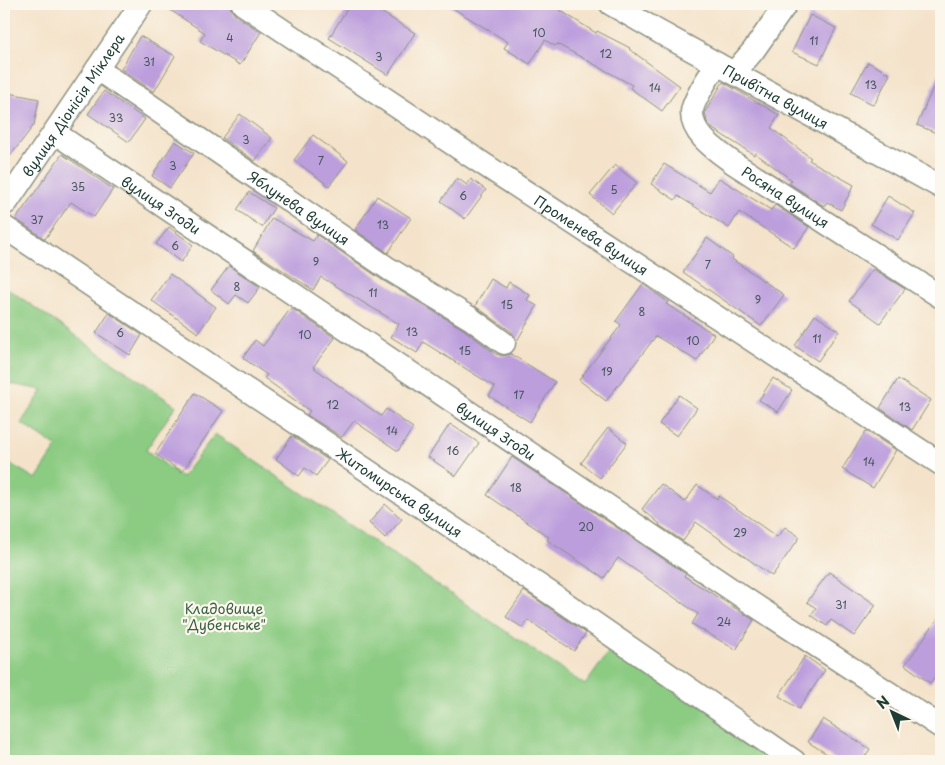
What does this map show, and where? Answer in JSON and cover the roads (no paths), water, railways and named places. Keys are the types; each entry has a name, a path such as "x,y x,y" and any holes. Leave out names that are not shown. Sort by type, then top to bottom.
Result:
{"street":[{"name":"вулиця Діонісія Міклера","path":"4,204 141,4"},
{"name":"Променева вулиця","path":"243,4 476,160 941,464"},
{"name":"Привітна вулиця","path":"611,4 941,187"},
{"path":"725,68 753,50 786,4"},
{"name":"Росяна вулиця","path":"725,68 705,83 692,111 695,127 703,138 732,162 941,297"},
{"name":"Яблунева вулиця","path":"97,69 389,269 470,318 504,343"},
{"name":"вулиця Згоди","path":"54,132 753,604 941,727"},
{"name":"Житомирська вулиця","path":"4,227 559,599 794,761"}],"park label":[{"name":"Кладовище \"Дубенське\"","path":"224,616"}]}
